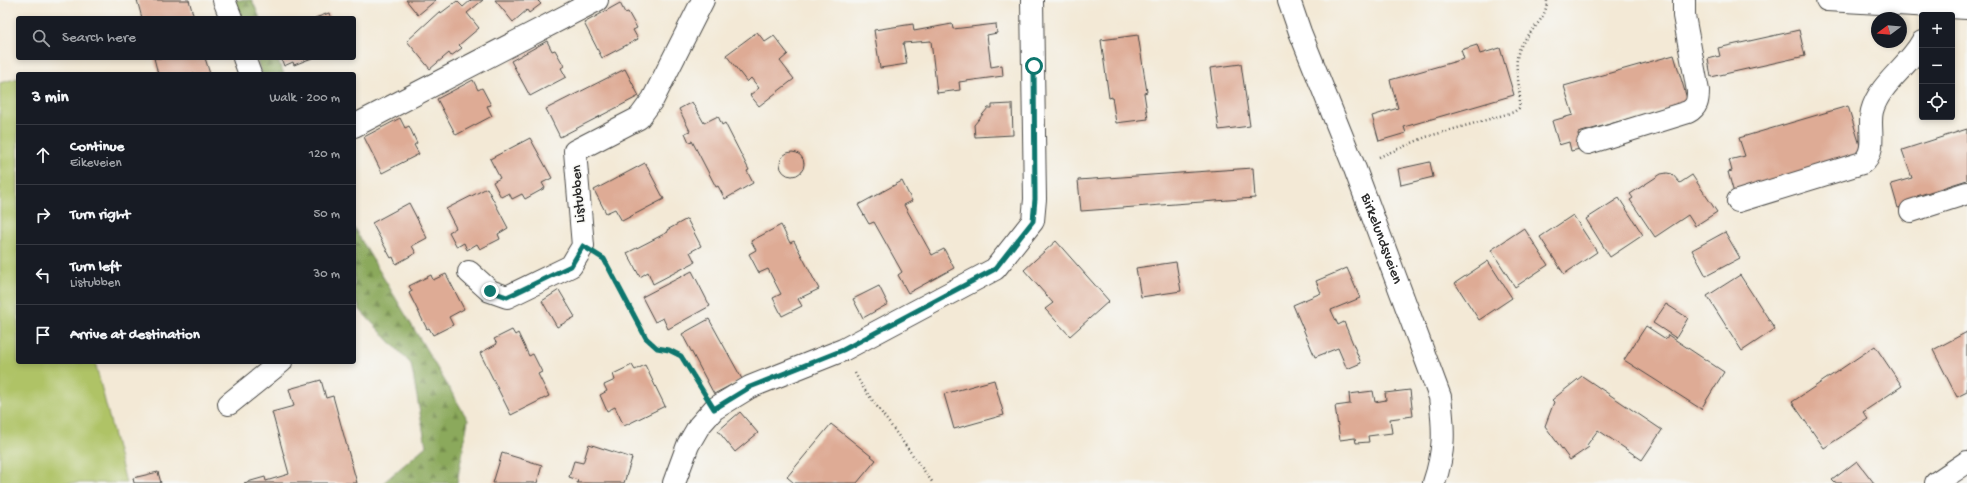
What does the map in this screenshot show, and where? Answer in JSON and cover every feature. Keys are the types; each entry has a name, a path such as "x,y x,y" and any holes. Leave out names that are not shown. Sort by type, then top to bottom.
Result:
{"street":[{"path":"224,0 230,16"},
{"path":"356,125 597,0"},
{"path":"674,483 688,445 699,426 714,409 750,387 843,350 995,269 1033,221 1035,199 1032,0"},
{"name":"Birkelundsveien","path":"1289,0 1300,32 1355,169 1440,397 1443,423 1442,462 1434,483"},
{"path":"1588,143 1688,112 1693,109 1696,104 1698,91 1684,16 1684,0"},
{"path":"1827,0 1934,11 1967,8"},
{"name":"Listubben","path":"583,246 575,151 639,118 653,99 697,3"},
{"path":"1738,201 1862,163 1868,158 1871,148 1872,113 1876,100 1919,46"},
{"path":"245,60 249,72"},
{"path":"1911,211 1967,193"},
{"path":"470,272 490,291 507,297 571,266 583,246"},
{"path":"229,404 279,364"},
{"path":"1936,483 1967,462"}],"path":[{"path":"1355,169 1391,151 1426,137 1514,112 1519,108 1517,65 1519,51 1525,38 1544,16 1547,10 1547,0"},
{"path":"583,246 604,259 646,338 657,348 669,350 681,356 714,409"},
{"path":"843,350 862,386 933,483"}],"green space":[{"path":"231,0 252,0 259,16 238,16"},
{"path":"257,60 278,60 283,72 261,72"},
{"path":"16,79 16,364 96,364 126,483 0,483 0,83"},
{"path":"356,231 468,420 457,483 383,483 426,446 411,364 360,310 356,300"}],"building":[{"path":"137,0 189,0 193,16 141,16"},
{"path":"406,0 436,0 418,15"},
{"path":"471,0 483,0 467,13 479,28 459,45 462,48 451,56 449,53 430,69 407,41 440,11 441,13 457,1 463,7"},
{"path":"495,0 540,0 538,1 541,4 529,13 527,10 513,22"},
{"path":"620,3 625,13 628,12 637,28 633,30 638,39 602,58 584,23"},
{"path":"329,13 330,16 321,16"},
{"path":"913,24 914,31 952,24 953,29 996,24 997,33 987,35 991,67 1002,65 1003,76 959,82 960,90 937,93 931,41 903,43 907,64 880,68 874,30"},
{"path":"1799,30 1805,56 1711,77 1708,59 1720,56 1718,48"},
{"path":"757,32 765,42 774,36 788,54 780,61 794,79 759,106 750,95 759,88 751,78 747,82 726,55"},
{"path":"1138,35 1147,92 1144,93 1148,119 1116,123 1112,97 1109,98 1101,40"},
{"path":"547,41 552,51 555,50 564,66 561,68 566,77 530,96 511,61"},
{"path":"1477,45 1480,54 1500,48 1514,95 1404,127 1406,133 1379,141 1372,116 1398,108 1390,80 1464,59 1461,50"},
{"path":"1674,55 1688,102 1578,133 1580,149 1571,151 1569,142 1559,145 1552,121 1573,115 1564,86"},
{"path":"154,60 206,60 209,72 158,72"},
{"path":"282,60 307,60 294,65 293,62 284,66"},
{"path":"1241,64 1250,126 1219,130 1210,68"},
{"path":"625,69 639,96 560,137 546,109"},
{"path":"473,80 478,90 482,88 491,105 487,106 492,116 456,135 437,99"},
{"path":"692,102 704,123 718,116 722,125 725,123 749,170 747,171 753,183 725,199 718,186 716,187 692,141 689,142 685,133 690,131 679,109"},
{"path":"1012,104 1013,135 975,137 974,125 988,108 992,108 992,105"},
{"path":"1848,106 1862,152 1735,197 1728,172 1732,171 1729,160 1745,156 1739,138"},
{"path":"400,118 405,128 409,126 417,143 414,145 419,154 382,173 364,137"},
{"path":"1967,129 1967,180 1917,196 1919,202 1898,208 1891,184 1912,178 1902,150"},
{"path":"530,138 552,178 542,183 545,188 525,199 522,194 512,199 509,193 501,197 493,182 500,178 490,159"},
{"path":"792,152 800,156 804,164 800,172 792,176 784,172 780,164 784,156"},
{"path":"1430,162 1433,177 1401,185 1398,169"},
{"path":"645,163 664,199 622,221 615,209 606,213 594,190"},
{"path":"1253,168 1255,198 1081,211 1078,180"},
{"path":"1661,174 1672,174 1680,183 1692,175 1717,212 1695,226 1688,215 1655,237 1630,200 1633,198 1630,194"},
{"path":"902,181 912,201 904,205 932,255 944,249 954,268 908,293 898,275 902,272 874,222 869,224 858,205"},
{"path":"487,188 508,228 498,234 500,239 480,249 477,244 467,250 464,243 457,247 449,232 456,228 446,209"},
{"path":"1619,198 1643,235 1610,257 1586,219"},
{"path":"409,203 427,238 412,246 416,253 396,264 393,257 391,258 372,223"},
{"path":"1573,215 1597,252 1564,274 1540,237"},
{"path":"687,219 701,246 690,252 695,262 653,284 648,272 640,277 627,253 668,232 667,230"},
{"path":"781,225 790,243 794,241 819,289 798,299 802,306 782,316 773,298 781,294 768,269 759,273 749,254 756,250 751,241"},
{"path":"1524,228 1548,265 1515,287 1491,250"},
{"path":"1725,232 1740,258 1706,276 1692,250"},
{"path":"1056,241 1109,301 1070,336 1045,309 1053,303 1024,270"},
{"path":"1488,261 1512,298 1479,320 1455,283"},
{"path":"1176,262 1181,291 1141,297 1136,268"},
{"path":"1347,268 1360,298 1331,310 1338,325 1344,322 1361,363 1347,369 1338,348 1315,357 1293,305 1321,293 1316,281"},
{"path":"692,271 710,306 668,329 663,318 655,322 642,297"},
{"path":"446,274 464,309 449,317 453,325 433,335 429,328 427,329 409,293 412,291 409,286 431,275 433,280"},
{"path":"1740,275 1775,329 1742,351 1707,296"},
{"path":"879,286 888,304 863,318 853,299"},
{"path":"559,290 575,317 557,327 542,301"},
{"path":"1666,304 1688,318 1676,338 1653,323"},
{"path":"709,319 742,379 714,394 682,334"},
{"path":"1646,326 1666,339 1668,335 1724,372 1701,409 1624,360"},
{"path":"512,330 515,335 518,333 529,356 533,354 542,372 538,374 549,396 511,415 480,353 497,344 494,339"},
{"path":"1967,332 1967,392 1957,397 1933,350"},
{"path":"1875,346 1902,386 1863,412 1868,419 1824,448 1792,402"},
{"path":"632,365 635,370 645,365 665,406 624,426 615,407 607,411 600,395 607,391 604,385 615,380 613,374"},
{"path":"1582,376 1662,430 1642,460 1598,430 1587,445 1589,447 1570,460 1545,426 1554,402 1552,400"},
{"path":"321,380 326,398 333,396 357,483 244,483 265,477 266,481 289,474 272,412 294,406 289,389"},
{"path":"994,380 1004,415 954,429 944,394"},
{"path":"1410,390 1413,416 1390,419 1392,433 1368,436 1369,442 1356,443 1355,438 1340,440 1335,406 1350,404 1349,394 1373,391 1375,402 1386,400 1385,393"},
{"path":"740,412 758,433 735,452 718,431"},
{"path":"831,424 876,460 857,483 794,483 787,477"},
{"path":"589,444 632,458 624,483 577,483 578,480 569,477 574,461 583,463"},
{"path":"502,453 542,465 537,483 493,483"},
{"path":"1857,461 1874,483 1835,483 1832,480"},
{"path":"158,472 161,483 134,483 133,478"}],"route":[{"path":"490,291 507,297 571,266 583,246 604,259 646,338 657,348 669,350 681,356 714,409 750,387 843,350 995,269 1033,221 1035,199 1034,66"}]}
